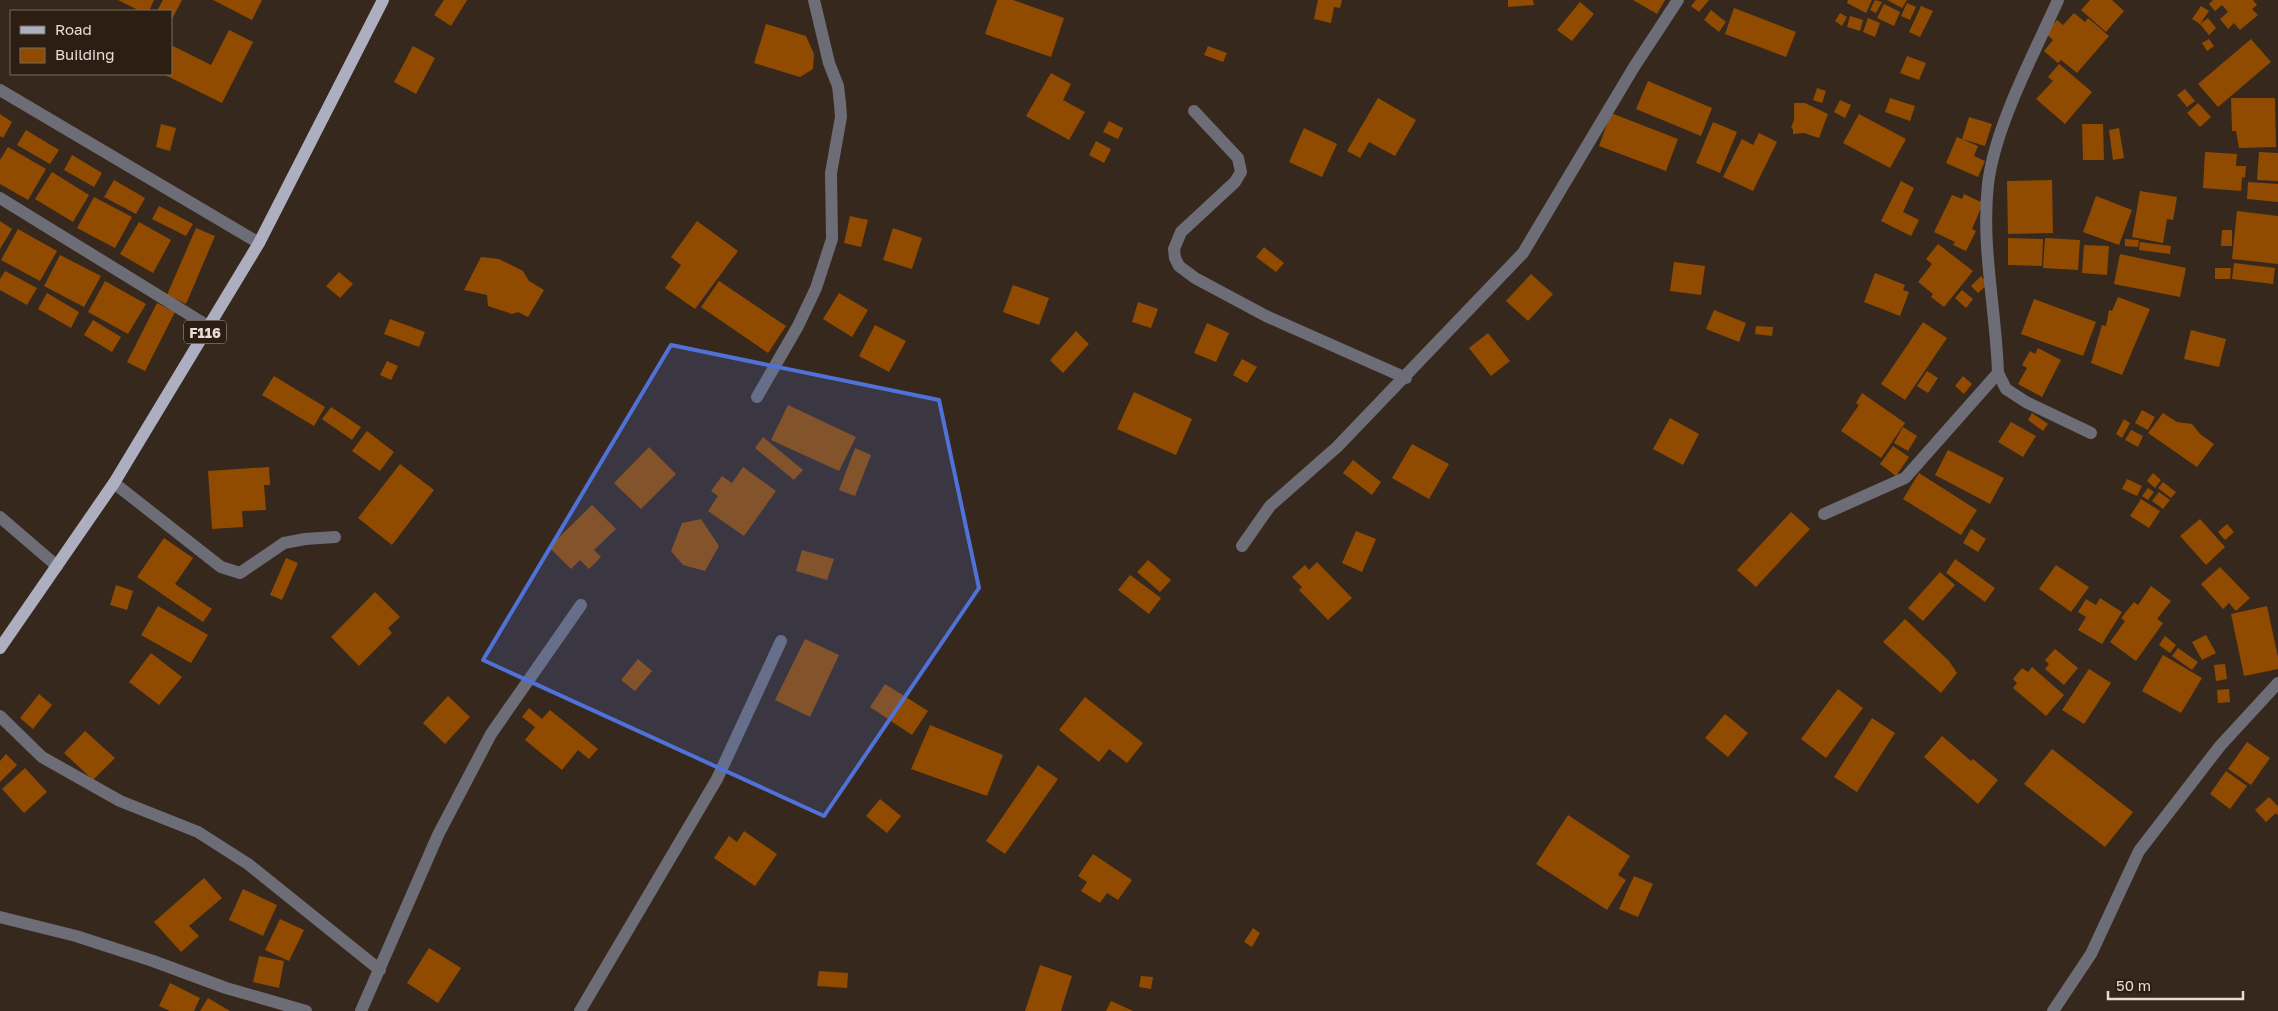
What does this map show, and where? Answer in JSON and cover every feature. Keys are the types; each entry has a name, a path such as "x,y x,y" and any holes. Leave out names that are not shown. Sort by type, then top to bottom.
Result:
{"main road":[{"name":"F116","path":"0,648 114,483 259,244 383,0"}],"street":[{"path":"757,398 798,326 816,288 832,239 831,173 841,117 838,86 829,63 814,0"},
{"path":"1242,546 1270,506 1337,447 1406,378 1523,253 1634,67 1678,0"},
{"path":"2058,0 1998,136 1988,183 1986,229 1998,373 2006,389 2026,402 2091,432"},
{"path":"0,90 259,244"},
{"path":"1194,111 1238,158 1241,172 1235,182 1182,232 1174,249 1175,258 1179,266 1195,278 1251,309 1328,345 1406,378"},
{"path":"0,198 208,326"},
{"path":"1824,514 1905,478 1998,373"},
{"path":"114,483 221,567 232,572 240,572 284,543 305,539 335,537"},
{"path":"0,517 57,566"},
{"path":"361,1011 438,835 491,734 581,605"},
{"path":"580,1011 717,779 781,641"},
{"path":"2053,1011 2091,954 2139,851 2220,746 2278,683"},
{"path":"0,716 42,756 120,801 198,832 248,864 380,970"},
{"path":"0,918 76,936 154,961 226,988 306,1011"}],"highlighted area":[{"path":"671,345 939,400 979,588 824,816 483,660"}],"building":[{"path":"118,0 154,0 149,10 138,10"},
{"path":"163,0 182,0 172,19 172,10 158,10"},
{"path":"213,0 262,0 252,20"},
{"path":"444,0 467,0 451,26 434,15"},
{"path":"997,0 1013,0 1064,18 1051,57 985,34"},
{"path":"1318,0 1342,0 1340,8 1334,7 1331,23 1314,19"},
{"path":"1508,0 1533,0 1534,5 1508,7"},
{"path":"1633,0 1665,0 1657,14"},
{"path":"1696,0 1709,0 1699,12 1691,6"},
{"path":"1848,0 1872,0 1866,13 1847,3"},
{"path":"1875,0 1882,2 1876,13 1870,10"},
{"path":"1887,0 1907,0 1902,8"},
{"path":"2090,0 2112,0 2124,11 2106,32 2081,10"},
{"path":"2213,0 2253,0 2257,5 2252,9 2258,15 2240,30 2234,23 2228,29 2220,19 2228,12 2222,5 2215,11 2209,4"},
{"path":"1580,2 1594,14 1572,41 1557,30"},
{"path":"1907,3 1916,7 1910,20 1901,16"},
{"path":"1884,4 1900,12 1894,26 1877,18"},
{"path":"1921,6 1933,11 1920,37 1909,32"},
{"path":"2201,6 2209,11 2200,24 2192,19"},
{"path":"1734,8 1796,32 1786,57 1725,34"},
{"path":"1711,10 1726,22 1719,32 1704,20"},
{"path":"1840,13 1847,17 1842,26 1835,21"},
{"path":"2074,13 2085,22 2088,18 2109,36 2077,73 2061,60 2058,63 2044,51 2053,40 2045,33 2057,20 2063,25"},
{"path":"1850,16 1863,20 1860,31 1847,27"},
{"path":"1868,18 1880,23 1875,37 1863,32"},
{"path":"2208,18 2216,28 2209,35 2200,24"},
{"path":"766,24 806,36 814,54 813,69 800,77 754,63"},
{"path":"229,30 253,42 222,103 165,75 172,75 172,46 211,65"},
{"path":"2209,39 2214,46 2207,51 2202,43"},
{"path":"2251,39 2271,62 2218,107 2198,84"},
{"path":"413,46 435,58 416,94 394,82"},
{"path":"1208,46 1227,53 1223,62 1204,55"},
{"path":"1907,56 1926,63 1919,80 1900,73"},
{"path":"2059,64 2092,92 2065,124 2036,99 2053,81 2048,77"},
{"path":"1051,73 1071,84 1063,100 1085,112 1069,140 1026,116"},
{"path":"1648,81 1712,108 1701,136 1636,109"},
{"path":"1817,88 1826,91 1822,103 1813,100"},
{"path":"2185,89 2195,101 2187,107 2177,95"},
{"path":"1378,98 1416,120 1395,156 1369,142 1360,158 1347,151"},
{"path":"1890,98 1915,106 1910,121 1885,112"},
{"path":"2231,98 2275,98 2276,147 2239,148 2236,131 2232,131"},
{"path":"1840,100 1851,105 1845,118 1834,112"},
{"path":"1794,103 1805,103 1828,114 1819,138 1804,133 1793,134 1793,129 1791,128 1794,120"},
{"path":"2198,103 2211,117 2200,127 2187,113"},
{"path":"1611,113 1678,139 1666,171 1599,146"},
{"path":"0,114 12,122 3,138 0,136"},
{"path":"1859,114 1906,139 1890,168 1843,143"},
{"path":"1969,117 1992,124 1985,146 1962,139"},
{"path":"1109,121 1123,128 1118,139 1103,132"},
{"path":"1713,122 1737,132 1720,173 1696,163"},
{"path":"161,124 176,128 170,151 156,147"},
{"path":"2082,124 2103,124 2104,160 2083,160"},
{"path":"1304,128 1337,144 1322,177 1289,162"},
{"path":"2119,128 2124,158 2113,160 2109,130"},
{"path":"26,130 59,150 50,164 17,145"},
{"path":"1759,133 1777,142 1753,191 1723,177 1742,139 1753,145"},
{"path":"1957,137 1978,146 1974,156 1985,161 1978,177 1946,163"},
{"path":"1096,141 1111,149 1104,163 1089,155"},
{"path":"8,147 46,169 28,200 0,184 0,160"},
{"path":"2205,152 2237,154 2236,166 2246,166 2245,178 2242,177 2241,191 2203,188"},
{"path":"2259,152 2278,153 2278,181 2257,180"},
{"path":"72,155 102,173 94,187 64,170"},
{"path":"52,172 89,195 73,222 35,199"},
{"path":"114,180 145,198 136,214 104,197"},
{"path":"2052,180 2053,233 2008,234 2007,181"},
{"path":"1901,181 1914,188 1903,212 1919,220 1911,236 1881,221"},
{"path":"2248,182 2278,184 2278,202 2247,199"},
{"path":"2140,191 2177,197 2173,220 2167,219 2163,243 2132,237"},
{"path":"1964,194 1983,203 1972,229 1976,231 1966,251 1953,245 1955,242 1934,232 1952,195 1962,199"},
{"path":"2096,196 2132,210 2119,245 2083,232"},
{"path":"94,197 132,217 115,248 77,228"},
{"path":"159,206 193,224 186,236 152,219"},
{"path":"2237,211 2278,216 2278,264 2232,259"},
{"path":"850,216 868,220 861,247 844,243"},
{"path":"0,221 12,229 0,249"},
{"path":"697,221 738,251 695,309 665,288 681,265 671,257"},
{"path":"139,222 171,240 153,273 120,254"},
{"path":"196,228 215,236 186,304 167,295"},
{"path":"893,228 922,238 912,269 883,260"},
{"path":"18,229 57,251 40,281 1,260"},
{"path":"2222,230 2232,230 2232,246 2221,246"},
{"path":"2008,238 2043,239 2042,266 2008,265"},
{"path":"2045,238 2080,240 2078,270 2043,268"},
{"path":"2125,239 2139,240 2138,247 2125,246"},
{"path":"2140,242 2171,246 2170,254 2139,250"},
{"path":"1938,244 1973,271 1944,307 1931,297 1933,294 1918,282 1932,264 1926,259"},
{"path":"2084,245 2109,246 2107,275 2082,273"},
{"path":"1264,247 1284,263 1276,272 1256,257"},
{"path":"2120,254 2186,268 2180,297 2114,284"},
{"path":"60,255 101,276 84,307 44,286"},
{"path":"481,257 499,259 523,271 529,281 544,290 528,317 518,312 512,314 488,306 487,295 464,290"},
{"path":"1674,262 1705,266 1701,295 1670,291"},
{"path":"2234,263 2275,268 2273,284 2232,279"},
{"path":"2215,268 2231,268 2230,279 2215,279"},
{"path":"5,271 37,288 27,305 0,290 0,279"},
{"path":"339,272 353,284 340,298 326,286"},
{"path":"1875,273 1905,285 1903,290 1909,292 1900,316 1864,302"},
{"path":"1531,274 1553,294 1528,321 1506,301"},
{"path":"1981,276 1988,284 1978,293 1971,286"},
{"path":"105,281 146,304 128,334 88,312"},
{"path":"719,281 786,326 768,353 701,307"},
{"path":"1013,285 1049,298 1039,325 1003,312"},
{"path":"1962,290 1973,299 1966,308 1955,298"},
{"path":"47,293 79,312 71,328 38,309"},
{"path":"839,293 868,310 852,337 823,319"},
{"path":"2118,297 2150,309 2122,375 2091,363 2102,325 2106,326 2109,310 2112,311"},
{"path":"2034,299 2096,322 2083,356 2021,334"},
{"path":"1138,302 1158,309 1151,328 1132,322"},
{"path":"157,303 175,312 145,371 127,362"},
{"path":"1714,310 1746,323 1739,342 1706,329"},
{"path":"390,319 425,332 419,347 384,334"},
{"path":"93,320 121,337 112,352 84,335"},
{"path":"1923,322 1947,338 1905,400 1881,384"},
{"path":"1207,323 1229,333 1216,362 1194,353"},
{"path":"875,325 906,341 889,372 859,356"},
{"path":"1756,326 1773,327 1772,336 1755,334"},
{"path":"2191,330 2226,339 2219,367 2184,359"},
{"path":"1076,331 1089,344 1063,373 1050,360"},
{"path":"1488,333 1510,361 1491,376 1469,348"},
{"path":"2038,348 2061,360 2042,397 2018,384 2027,368 2022,365 2030,351 2035,354"},
{"path":"1242,359 1257,367 1247,383 1233,375"},
{"path":"387,361 398,366 391,380 380,375"},
{"path":"1927,371 1938,378 1928,393 1917,386"},
{"path":"274,376 325,407 314,426 262,395"},
{"path":"1963,376 1972,384 1964,394 1955,386"},
{"path":"1134,392 1192,419 1176,455 1117,429"},
{"path":"1862,393 1905,423 1881,458 1841,431 1859,405 1856,403"},
{"path":"788,405 856,437 839,471 771,440"},
{"path":"331,407 361,427 352,440 322,419"},
{"path":"2142,410 2155,417 2148,430 2135,423"},
{"path":"2032,413 2048,424 2043,431 2028,420"},
{"path":"2163,413 2177,422 2192,424 2200,434 2214,444 2197,467 2148,433"},
{"path":"1670,418 1699,434 1683,465 1653,449"},
{"path":"2124,419 2130,423 2122,438 2116,434"},
{"path":"2011,422 2036,436 2023,457 1998,442"},
{"path":"1903,427 1917,436 1908,451 1894,443"},
{"path":"2131,430 2143,436 2138,447 2125,440"},
{"path":"367,431 394,452 380,471 352,451"},
{"path":"763,437 803,470 794,480 755,448"},
{"path":"1412,444 1449,464 1429,499 1392,478"},
{"path":"1893,446 1909,457 1896,476 1880,464"},
{"path":"649,447 676,474 641,509 614,483"},
{"path":"855,448 871,455 855,496 839,490"},
{"path":"1948,450 2004,478 1990,504 1935,475"},
{"path":"1353,460 1381,482 1372,495 1343,473"},
{"path":"400,464 434,490 392,545 358,518"},
{"path":"269,467 270,485 264,485 266,510 242,511 243,527 212,529 208,471"},
{"path":"743,467 776,491 744,536 708,511 718,496 711,491 722,476 732,483"},
{"path":"1919,473 1977,510 1961,535 1903,499"},
{"path":"2153,473 2161,480 2155,488 2147,481"},
{"path":"2127,479 2142,486 2137,496 2122,489"},
{"path":"2163,482 2176,492 2171,498 2158,488"},
{"path":"2148,488 2154,492 2148,500 2142,496"},
{"path":"2159,492 2170,500 2163,509 2152,501"},
{"path":"2141,499 2160,511 2149,528 2130,516"},
{"path":"592,505 616,529 594,550 601,557 589,569 580,560 571,569 549,547"},
{"path":"1791,512 1810,529 1756,587 1737,570"},
{"path":"701,519 719,546 705,571 683,565 671,551 682,523"},
{"path":"2200,519 2225,547 2206,565 2180,536"},
{"path":"2227,524 2234,532 2225,540 2218,532"},
{"path":"1971,529 1986,539 1978,552 1963,543"},
{"path":"1356,531 1376,539 1362,572 1342,563"},
{"path":"164,538 193,558 175,584 212,609 203,622 137,577"},
{"path":"802,550 834,559 827,580 796,571"},
{"path":"286,558 298,563 282,600 270,595"},
{"path":"1955,559 1995,588 1985,602 1946,573"},
{"path":"1148,560 1171,580 1160,592 1137,572"},
{"path":"1317,562 1352,598 1328,620 1299,590 1302,587 1292,577 1305,565 1309,570"},
{"path":"2056,565 2089,587 2071,612 2039,589"},
{"path":"2220,567 2250,598 2236,611 2229,603 2223,609 2201,584"},
{"path":"1940,572 1955,585 1923,621 1908,608"},
{"path":"1130,575 1161,598 1149,614 1118,590"},
{"path":"116,585 133,591 127,610 110,605"},
{"path":"2151,586 2171,601 2157,619 2163,623 2136,661 2110,642 2125,621 2121,618 2134,602 2138,605"},
{"path":"375,592 400,617 388,628 392,633 359,666 331,637"},
{"path":"2100,598 2122,612 2102,644 2078,630 2086,617 2078,612 2086,599 2096,605"},
{"path":"158,606 208,635 191,663 141,635"},
{"path":"2267,606 2278,657 2278,669 2244,676 2231,614"},
{"path":"1905,619 1949,661 1957,673 1941,693 1883,642"},
{"path":"2206,635 2216,653 2202,660 2192,642"},
{"path":"2165,636 2176,645 2170,653 2159,645"},
{"path":"805,639 839,655 810,717 775,700"},
{"path":"2178,648 2198,662 2192,670 2172,656"},
{"path":"2055,649 2078,668 2064,685 2045,669 2049,664 2045,660"},
{"path":"151,653 182,677 159,705 129,682"},
{"path":"2163,655 2202,678 2181,713 2142,691"},
{"path":"638,659 652,671 635,691 621,680"},
{"path":"2225,664 2227,679 2216,681 2214,665"},
{"path":"2032,667 2064,695 2046,716 2013,688 2017,683 2013,679 2022,668 2028,672"},
{"path":"2089,669 2111,683 2084,724 2062,710"},
{"path":"885,684 928,711 912,735 870,707"},
{"path":"1838,689 1863,708 1826,758 1801,739"},
{"path":"2229,689 2230,702 2218,703 2217,690"},
{"path":"39,694 52,705 33,729 20,718"},
{"path":"448,696 470,717 445,744 423,723"},
{"path":"1085,697 1143,743 1127,763 1109,749 1099,762 1059,730"},
{"path":"529,708 542,719 550,710 598,749 589,759 578,750 562,770 525,740 535,727 522,717"},
{"path":"1725,714 1748,733 1728,757 1705,738"},
{"path":"1872,718 1895,733 1857,792 1834,777"},
{"path":"930,725 1003,755 987,796 911,769"},
{"path":"85,731 115,758 93,780 64,753"},
{"path":"1942,736 1971,761 1973,759 1998,780 1978,804 1924,757"},
{"path":"2247,742 2270,758 2251,785 2228,769"},
{"path":"2052,749 2133,812 2105,847 2024,784"},
{"path":"6,754 17,765 0,782 0,761"},
{"path":"1038,765 1058,779 1005,854 986,841"},
{"path":"25,768 47,792 24,813 2,789"},
{"path":"2226,771 2247,786 2230,809 2210,794"},
{"path":"2269,797 2278,806 2278,815 2276,813 2266,822 2255,810"},
{"path":"880,799 901,816 887,833 866,816"},
{"path":"1568,815 1630,856 1618,875 1626,880 1607,910 1536,864"},
{"path":"744,831 777,854 755,886 714,858 729,836 737,842"},
{"path":"1093,854 1132,880 1118,900 1107,893 1100,903 1081,891 1087,882 1078,876"},
{"path":"1634,876 1653,884 1638,917 1619,909"},
{"path":"204,878 222,898 189,926 199,936 181,952 154,922"},
{"path":"243,889 277,905 263,936 229,920"},
{"path":"280,919 304,930 289,961 265,950"},
{"path":"1253,928 1260,933 1252,947 1244,942"},
{"path":"429,948 461,968 438,1003 407,983"},
{"path":"259,956 284,961 279,988 253,982"},
{"path":"1040,965 1072,976 1061,1011 1025,1011"},
{"path":"819,971 848,973 847,988 817,986"},
{"path":"1141,976 1153,977 1151,989 1139,987"},
{"path":"170,983 200,998 194,1011 170,1011 159,1006"},
{"path":"208,998 230,1011 200,1011"},
{"path":"1111,1001 1133,1011 1106,1011"}]}
